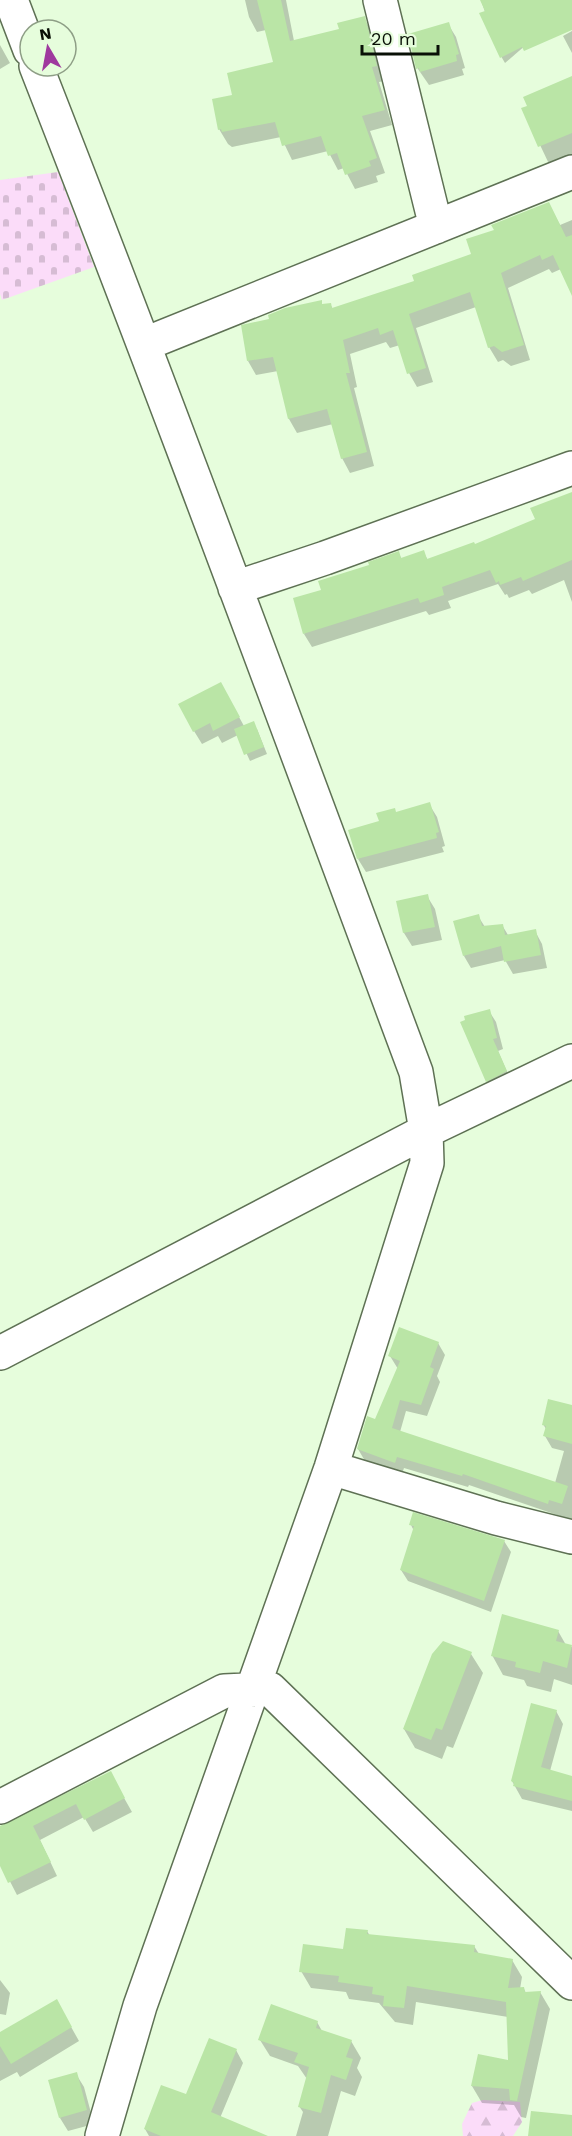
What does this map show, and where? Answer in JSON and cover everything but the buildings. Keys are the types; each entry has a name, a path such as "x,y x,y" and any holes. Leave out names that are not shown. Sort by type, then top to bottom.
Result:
{"street":[{"path":"11,0 18,18"},
{"path":"380,0 436,227"},
{"path":"41,78 145,344 416,1072 426,1131 427,1163 331,1468 140,2006 102,2136"},
{"path":"145,344 572,172"},
{"path":"235,588 325,558 572,468"},
{"path":"0,1353 426,1131 572,1061"},
{"path":"331,1468 496,1518 572,1537"},
{"path":"0,1807 224,1691 270,1689 572,1983"}],"green space":[{"path":"58,172 94,267 2,300 0,294 0,180"},
{"path":"483,2100 520,2102 522,2122 513,2136 463,2136 462,2124 472,2103"}]}
